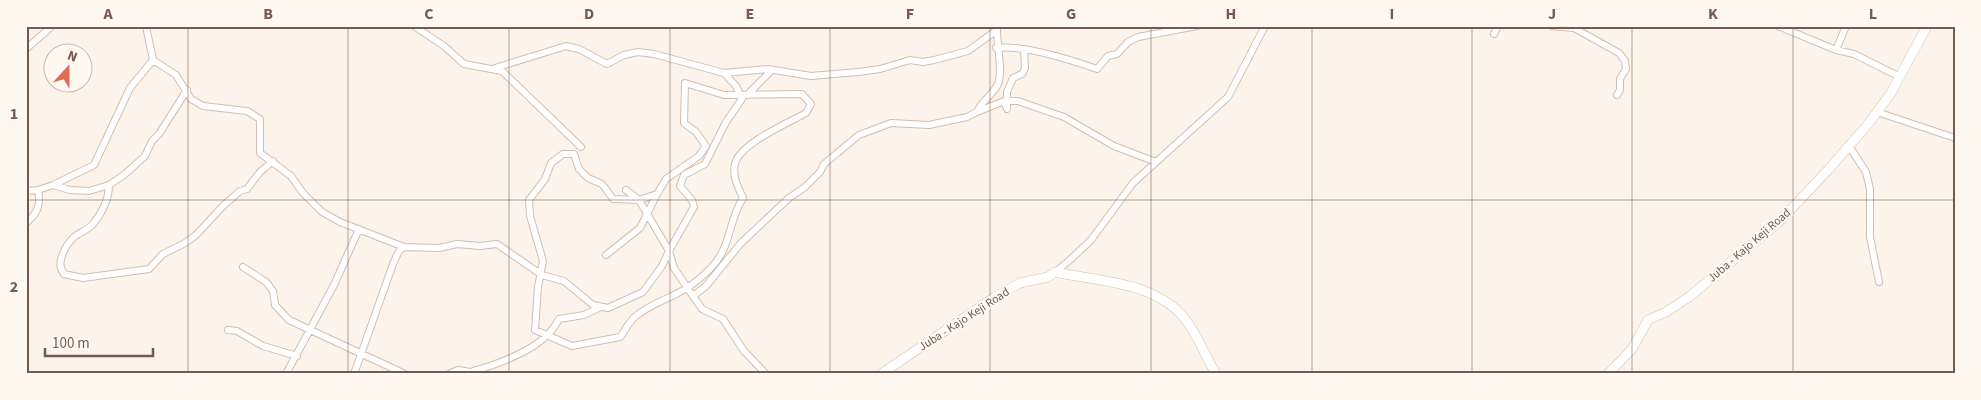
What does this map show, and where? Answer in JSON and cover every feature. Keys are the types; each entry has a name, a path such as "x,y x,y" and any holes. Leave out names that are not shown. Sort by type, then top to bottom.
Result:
{"main road":[{"name":"Juba - Kajo Keji Road","path":"1608,374 1632,349 1648,320 1666,312 1689,297 1778,223 1849,146 1878,112 1927,26"},
{"name":"Juba - Kajo Keji Road","path":"881,374 995,297 1020,283 1048,277 1055,272"},
{"path":"1055,272 1153,293 1171,305 1187,322 1216,374"}],"street":[{"path":"26,49 52,26"},
{"path":"146,26 153,60 176,75 192,99 203,106 241,110 260,119 260,153 291,176 303,193 322,212 340,222 404,247 439,248 457,244 480,246 497,244 542,275 564,281 593,305 608,308 643,292 662,266 668,251 694,207 692,200 680,186 684,175 705,164 726,122 742,99 771,71"},
{"path":"414,26 444,46 464,64 495,68 502,71 581,147"},
{"path":"996,48 1024,50 1066,59 1097,69 1108,56 1117,54 1128,42 1138,37 1197,26"},
{"path":"1055,272 1091,240 1133,184 1228,97 1265,26"},
{"path":"1494,34 1498,26"},
{"path":"1552,26 1574,28 1619,53 1626,61 1626,69 1620,80 1620,90 1617,95"},
{"path":"1778,26 1836,50 1854,54 1898,76"},
{"path":"1836,50 1846,26"},
{"path":"495,68 566,46 579,49 607,64 638,52 654,54 724,73 771,71 811,76 873,70 910,60 923,62 934,60 968,51 997,28"},
{"path":"977,112 979,106 989,98 998,85 1002,73 996,48 997,28"},
{"path":"1004,101 1007,109 1007,92 1013,78 1022,74 1025,68 1024,50"},
{"path":"26,192 53,185 94,165 130,88 153,60"},
{"path":"724,73 736,86 742,99"},
{"path":"606,255 640,228 666,180 699,156 706,146 696,132 684,123 685,83 724,95 802,94 811,104 806,113 743,150 735,164 735,181 743,198 734,211 732,227 725,249 709,269 678,294 654,304 634,317 620,337 572,346 535,330 538,287 543,261 530,216 529,200 545,179 551,163 563,154 574,154 579,169 588,178 602,184 613,199 639,200 657,194"},
{"path":"53,185 70,190 89,190 109,185 124,175 145,156 152,141 159,134 187,90"},
{"path":"694,296 706,286 741,243 789,198 805,188 820,172 824,164 859,135 891,123 929,125 967,117 1004,101 1018,101 1064,117 1114,146 1156,162"},
{"path":"1878,112 1955,138"},
{"path":"1849,146 1866,172 1870,189 1870,237 1879,282"},
{"path":"109,185 105,204 92,225 74,236 61,255 60,265 64,274 83,278 149,269 163,254 196,235 222,206 240,190 247,189 260,172 273,161"},
{"path":"26,223 35,216 41,204 38,190"},
{"path":"626,190 639,200 668,251 674,268 702,309 723,319 744,351 766,374"},
{"path":"286,374 297,356 308,330 334,285 360,229"},
{"path":"354,374 399,251 404,247"},
{"path":"243,267 266,282 273,291 275,305 289,320 362,353 397,373 406,374"},
{"path":"449,374 458,370 469,373 490,366 545,339 554,330 559,319 579,317 601,307"},
{"path":"228,330 237,331 262,346 297,356"}]}
